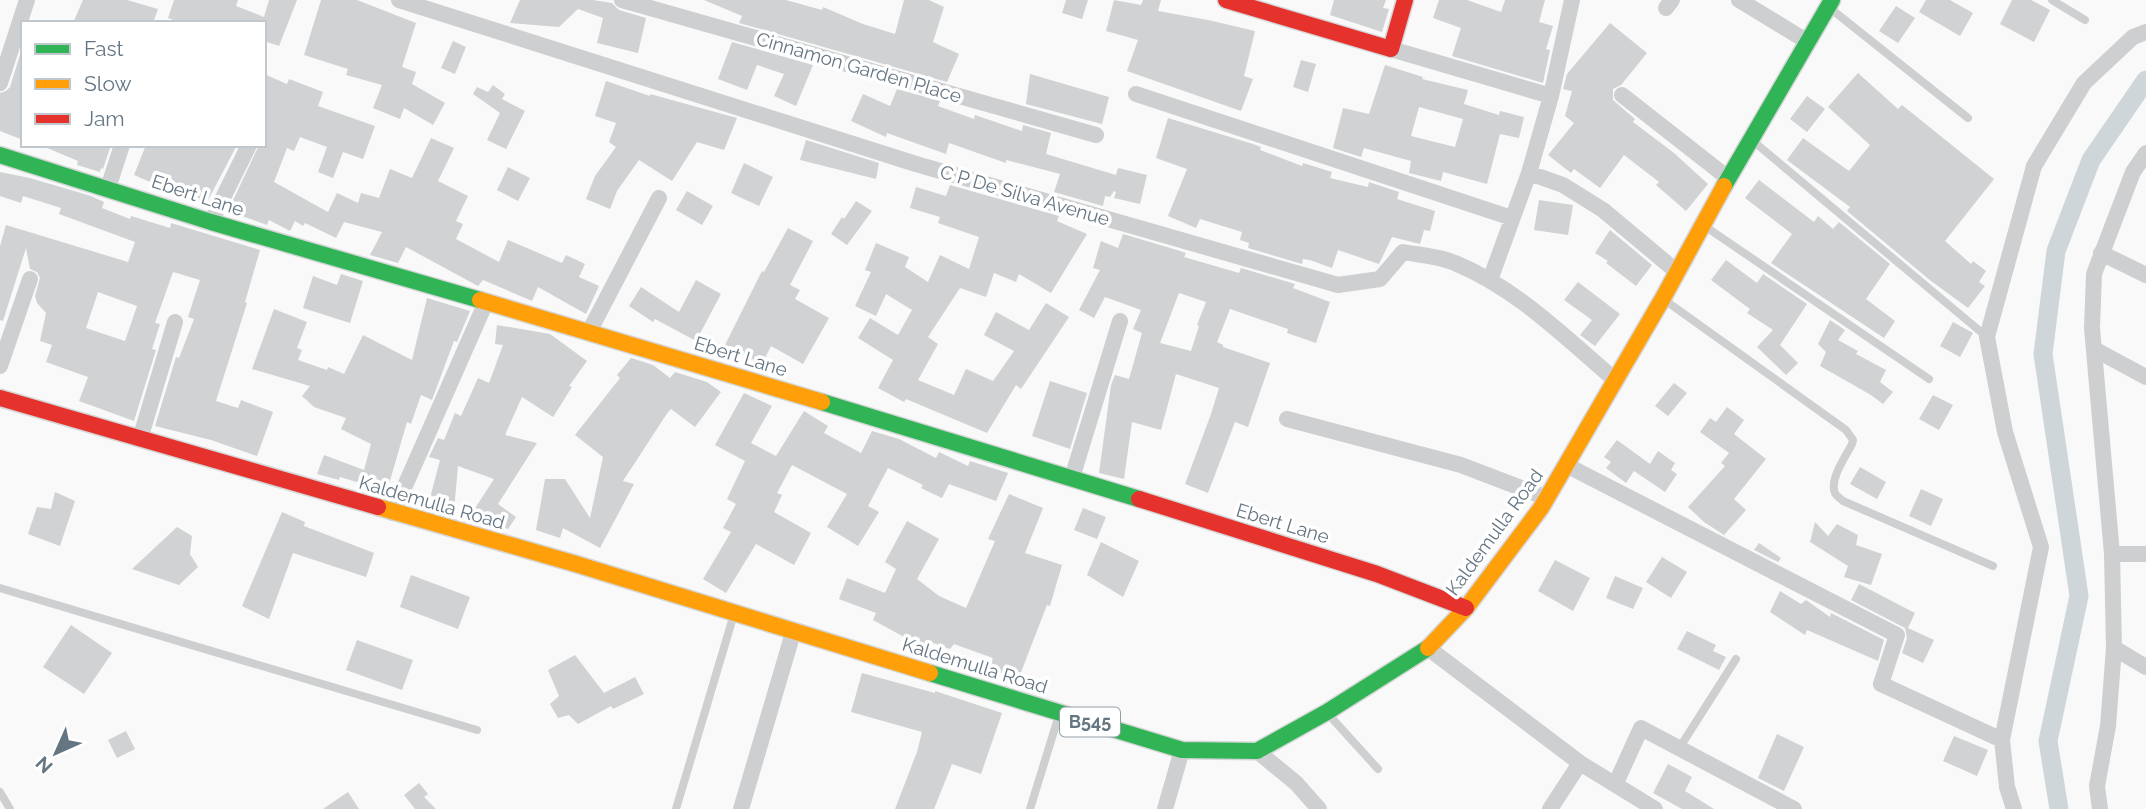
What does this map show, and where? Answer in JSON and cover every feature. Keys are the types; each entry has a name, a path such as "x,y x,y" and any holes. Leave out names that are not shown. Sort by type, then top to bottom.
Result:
{"main road":[{"path":"1226,0 1266,6 1391,49 1405,0"},
{"name":"Kaldemulla Road","path":"0,398 576,564 793,633 1182,750 1258,751 1327,712 1428,648 1466,608 1547,498 1830,4"},
{"name":"Ebert Lane","path":"0,155 108,187 211,222 589,332 1072,478 1377,574 1466,608"}],"street":[{"path":"0,83 27,0"},
{"name":"C P De Silva Avenue","path":"399,0 916,164 1338,285 1380,279 1403,252 1453,262 1490,280 1536,313 1615,380"},
{"name":"Cinnamon Garden Place","path":"622,0 1096,135"},
{"path":"1490,280 1529,173 1551,96 1572,0"},
{"path":"1739,0 1808,42"},
{"path":"2014,809 2007,787 2002,740 2040,547 2005,432 1987,337 2034,166 2084,83 2133,37 2146,32"},
{"path":"1391,49 1551,96"},
{"path":"1136,94 1512,218"},
{"path":"1622,95 1728,178"},
{"path":"108,187 121,147"},
{"path":"211,222 247,147"},
{"path":"2100,809 2096,786 2108,726 2114,648 2112,554 2092,328 2094,274 2133,172 2146,153"},
{"path":"1529,173 1563,185 1603,211 1676,271"},
{"path":"589,332 659,198"},
{"path":"2101,253 2146,275"},
{"path":"0,366 30,279"},
{"path":"393,513 486,302"},
{"path":"1072,478 1120,321"},
{"path":"140,439 175,322"},
{"path":"2094,349 2146,377"},
{"path":"1287,419 1461,464 1547,498"},
{"path":"1566,465 1897,635 1881,684 2002,740"},
{"path":"2112,554 2146,554"},
{"path":"741,809 793,633"},
{"path":"1428,648 1580,763 1655,809"},
{"path":"2114,648 2146,667"},
{"path":"1616,783 1641,728 1794,809"},
{"path":"1165,809 1182,750"},
{"path":"1258,751 1296,783 1319,809"},
{"path":"1550,809 1580,763"}],"lane":[{"path":"2052,0 2085,20"},
{"path":"1830,4 1968,118"},
{"path":"1751,139 1987,337"},
{"path":"1703,225 1929,379"},
{"path":"1663,298 1846,430 1853,440 1835,477 1834,485 1835,493 1843,501 1993,566"},
{"path":"0,588 477,730"},
{"path":"676,809 733,614"},
{"path":"1680,747 1736,660"},
{"path":"1327,712 1378,769"},
{"path":"1030,809 1060,713"},
{"path":"0,792 10,809"}],"building":[{"path":"83,0 127,0 158,9 154,21 74,21"},
{"path":"174,0 238,0 236,6 264,17 269,0 297,0 279,46 266,42 266,21 176,21 168,18"},
{"path":"321,0 357,0 416,23 402,67 416,72 412,84 445,103 433,125 404,108 400,119 373,108 382,85 346,75 348,69 304,55"},
{"path":"520,0 593,0 612,3 619,10 646,18 638,53 597,43 603,18 578,9 559,27 510,23"},
{"path":"704,0 786,0 822,10 823,7 895,34 904,0 929,0 944,7 933,42 959,54 947,82 739,23 742,16"},
{"path":"1066,0 1088,0 1082,19 1062,13"},
{"path":"1114,0 1141,5 1143,0 1161,0 1158,11 1255,31 1244,76 1253,79 1241,111 1127,71 1138,40 1106,31"},
{"path":"1334,0 1386,0 1383,8 1389,9 1382,32 1330,15"},
{"path":"1439,0 1467,0 1501,12 1505,0 1545,0 1539,22 1553,26 1546,49 1550,50 1543,83 1452,56 1461,28 1433,18"},
{"path":"1926,0 1950,0 1973,13 1960,36 1919,12"},
{"path":"2012,0 2031,0 2050,10 2034,42 2000,24"},
{"path":"1896,6 1915,18 1898,43 1879,31"},
{"path":"1610,23 1647,53 1621,85 1613,89 1613,100 1635,119 1633,122 1674,153 1708,184 1686,211 1656,185 1659,182 1624,155 1600,188 1574,169 1571,173 1548,155 1574,123 1565,116 1572,91 1563,89 1567,74"},
{"path":"453,41 466,47 455,74 441,68"},
{"path":"732,42 813,65 796,106 774,96 784,74 757,65 747,90 718,79"},
{"path":"21,51 21,139 0,131 0,93 10,87"},
{"path":"1301,60 1316,64 1308,92 1293,87"},
{"path":"1385,65 1423,77 1422,79 1468,90 1464,104 1499,115 1500,111 1524,117 1519,138 1500,134 1487,184 1443,172 1441,181 1409,173 1411,161 1364,148 1361,157 1333,148 1343,108 1369,114","holes":["1419,107 1463,119 1455,147 1411,136"]},
{"path":"1858,73 1898,109 1902,105 1994,179 1945,241 1971,264 1973,261 1986,271 1979,282 1985,286 1968,308 1847,211 1850,207 1787,160 1803,138 1849,171 1870,145 1828,107"},
{"path":"1030,74 1109,97 1102,124 1026,104"},
{"path":"266,75 287,84 289,79 323,92 318,106 375,126 363,159 343,152 333,178 318,172 327,147 300,137 294,151 287,148 274,182 328,212 337,193 358,203 361,193 379,198 390,169 412,178 431,138 454,148 438,181 468,196 456,221 463,224 456,239 499,262 508,240 562,263 566,255 585,264 579,277 599,286 586,314 538,287 532,301 483,280 478,286 406,247 398,263 370,255 382,232 344,222 336,238 305,223 303,226 295,221 290,231 269,220 267,225 228,211 258,147 266,147"},
{"path":"606,81 650,96 737,118 724,150 697,142 672,181 639,160 617,191 610,209 586,199 595,176 616,147 609,142 616,123 595,116"},
{"path":"493,85 505,94 502,99 525,111 506,149 487,140 500,113 473,94 477,87 488,92"},
{"path":"897,89 940,101 938,106 974,119 975,115 1022,131 1023,125 1051,133 1046,154 1116,175 1118,168 1147,175 1140,204 1114,198 1114,191 1110,197 1105,196 1103,206 1054,192 1060,174 1006,160 1006,163 949,143 946,154 887,133 886,137 851,121 863,94 890,106"},
{"path":"1807,96 1825,109 1807,132 1790,119"},
{"path":"1168,118 1253,144 1261,147 1260,150 1302,166 1303,163 1332,172 1330,178 1368,187 1369,182 1399,192 1397,199 1435,211 1430,231 1424,230 1420,244 1392,237 1379,264 1338,250 1332,268 1303,259 1302,264 1248,248 1249,243 1240,240 1242,232 1200,219 1196,228 1168,216 1187,169 1156,158"},
{"path":"806,140 879,163 876,179 800,160"},
{"path":"45,147 110,147 100,172 77,165 78,161"},
{"path":"145,147 236,147 205,206 134,175"},
{"path":"744,163 773,177 759,206 731,193"},
{"path":"508,167 530,178 518,201 497,190"},
{"path":"0,172 91,196 104,202 102,208 130,219 131,216 170,228 171,223 260,250 245,302 247,303 216,401 238,408 241,400 273,412 257,456 211,440 155,426 176,357 179,358 194,319 188,317 200,280 173,272 155,323 160,324 152,349 156,350 134,421 79,401 88,377 46,362 52,345 40,341 46,313 37,303 35,296 40,278 37,272 30,269 26,248 3,321 0,320 0,246 6,225 128,262 135,242 59,214 61,208 23,196 21,203 0,196","holes":["98,292 137,306 125,341 86,328"]},
{"path":"1759,180 1814,222 1818,216 1833,229 1839,222 1890,264 1866,299 1895,321 1884,338 1771,263 1792,234 1745,198"},
{"path":"950,185 1059,216 1057,221 1087,234 1051,293 1019,274 1016,282 994,273 986,297 960,288 928,337 938,344 918,380 954,395 966,369 993,381 1014,351 984,335 996,312 1029,330 1046,303 1069,317 1021,389 1016,385 987,433 906,399 904,402 878,388 893,360 858,338 870,318 898,335 912,310 886,294 876,316 855,306 871,272 865,270 876,243 909,257 905,267 928,282 940,255 969,269 979,237 938,223 940,217 910,208 916,187 946,196"},
{"path":"687,191 713,206 702,225 676,210"},
{"path":"1539,200 1573,205 1568,235 1534,230"},
{"path":"856,201 872,211 847,245 831,234"},
{"path":"788,228 813,241 790,285 800,290 795,299 829,318 803,364 771,346 762,364 725,345 762,271 764,272"},
{"path":"1610,230 1652,265 1636,286 1595,253"},
{"path":"1123,234 1186,253 1184,257 1239,273 1241,268 1295,284 1293,288 1330,302 1316,343 1287,333 1288,329 1230,309 1217,342 1223,347 1270,363 1248,427 1235,422 1208,493 1185,484 1219,388 1176,374 1161,430 1132,422 1124,479 1099,473 1111,385 1115,375 1129,379 1142,333 1133,329 1141,310 1105,297 1094,318 1079,310 1100,270 1093,268 1101,241 1118,248","holes":["1179,293 1206,302 1191,351 1160,343"]},
{"path":"1726,260 1757,283 1763,274 1807,304 1780,345 1798,363 1786,375 1757,347 1773,330 1747,313 1750,309 1711,280"},
{"path":"341,274 363,281 350,323 303,308 313,276 337,285"},
{"path":"696,280 721,294 696,341 655,319 653,322 629,306 641,287 679,312"},
{"path":"1578,282 1620,314 1595,346 1580,335 1592,320 1564,300"},
{"path":"427,298 470,311 457,342 454,341 432,400 421,395 411,424 407,422 387,491 340,477 339,480 317,474 324,455 364,470 371,444 341,429 346,418 314,407 302,396 310,386 252,369 274,309 307,322 297,348 302,350 298,360 344,374 363,335 412,360"},
{"path":"1830,320 1845,330 1838,340 1858,351 1856,354 1886,370 1880,382 1893,392 1883,404 1820,366 1826,352 1818,344"},
{"path":"1953,322 1973,333 1960,357 1940,346"},
{"path":"497,325 550,334 587,361 569,386 572,387 553,417 522,397 505,435 537,443 498,504 516,517 508,529 470,516 494,479 458,466 454,511 428,506 440,460 429,457 438,438 444,440 455,413 461,416 478,378 489,383 503,345 495,344"},
{"path":"631,358 653,365 670,378 675,372 707,382 721,392 695,427 671,409 668,412 623,481 634,484 600,548 563,528 560,538 536,530 545,479 565,479 590,518 603,457 575,435 620,378 617,375"},
{"path":"1050,381 1087,393 1070,449 1032,436"},
{"path":"1674,383 1687,393 1668,416 1655,406"},
{"path":"744,393 772,406 751,443 776,456 804,411 828,426 824,433 861,453 872,431 899,439 936,458 939,452 968,466 970,461 1008,473 996,501 949,484 942,498 921,488 923,485 888,468 868,506 879,512 858,546 827,527 847,494 792,465 777,493 782,495 774,512 811,533 794,565 756,544 726,593 703,579 731,532 723,528 736,504 727,499 745,461 715,445"},
{"path":"1933,395 1953,405 1939,430 1919,419"},
{"path":"1727,407 1744,420 1734,434 1766,459 1734,499 1746,510 1724,535 1688,507 1725,466 1721,463 1729,453 1700,432 1710,418 1716,422"},
{"path":"1617,440 1650,464 1658,451 1675,463 1671,470 1677,474 1665,492 1634,471 1626,483 1606,468 1611,462 1604,457"},
{"path":"1860,467 1886,482 1877,499 1850,484"},
{"path":"1921,489 1943,499 1931,526 1909,516"},
{"path":"55,492 75,501 60,546 28,534 37,507 51,509"},
{"path":"1009,494 1043,508 1025,553 1062,565 1050,606 1047,605 1018,680 989,668 993,658 954,644 950,649 933,643 924,655 905,649 904,637 873,620 876,613 839,599 847,578 885,593 896,569 885,562 907,521 939,539 917,579 939,596 966,608 995,541 988,539"},
{"path":"1083,508 1106,517 1097,539 1074,530"},
{"path":"282,512 305,522 304,526 374,553 366,577 293,553 269,619 242,606"},
{"path":"1815,522 1828,536 1837,524 1858,535 1856,545 1882,554 1871,585 1844,577 1848,566 1810,542"},
{"path":"177,527 192,536 190,554 198,567 179,585 132,569"},
{"path":"1101,542 1139,561 1123,597 1087,575"},
{"path":"1759,543 1781,558 1778,562 1754,550"},
{"path":"1662,557 1687,572 1671,598 1646,582"},
{"path":"1555,560 1590,578 1573,611 1538,591"},
{"path":"411,575 470,597 458,629 400,607"},
{"path":"1615,576 1643,588 1633,609 1606,598"},
{"path":"1859,584 1915,613 1908,628 1934,640 1923,663 1902,653 1907,638 1905,628 1851,600"},
{"path":"1780,591 1801,604 1806,600 1830,617 1831,613 1884,640 1878,661 1807,630 1805,635 1770,612"},
{"path":"71,625 112,653 84,694 43,667"},
{"path":"1687,631 1716,645 1713,651 1726,657 1719,670 1677,649"},
{"path":"357,640 413,660 402,690 346,670"},
{"path":"575,655 604,693 635,677 644,694 613,709 611,706 578,724 569,715 558,718 550,704 559,696 548,670"},
{"path":"862,673 935,691 1002,713 981,774 952,764 934,809 895,809 922,732 851,712"},
{"path":"126,731 135,749 117,758 108,740"},
{"path":"1777,734 1804,747 1784,791 1758,778"},
{"path":"1954,736 1988,750 1977,776 1943,761"},
{"path":"1668,764 1692,777 1685,791 1714,809 1682,809 1653,793"},
{"path":"419,783 428,794 424,797 436,809 415,809 404,795"},
{"path":"348,792 359,809 323,809"}],"waterway":[{"path":"2059,809 2048,741 2079,596 2043,354 2056,251 2091,160 2146,80"}],"traffic: fast":[{"path":"1724,186 1832,0"},
{"path":"0,155 211,222 480,300"},
{"path":"822,402 1139,499"},
{"path":"930,673 1182,750 1257,751 1327,712 1428,648"}],"traffic: slow":[{"path":"1428,648 1466,608 1541,508 1663,298 1724,186"},
{"path":"480,300 822,402"},
{"path":"378,507 576,564 930,673"}],"traffic: jam":[{"path":"1226,0 1391,49 1405,0"},
{"path":"0,398 378,507"},
{"path":"1139,499 1377,574 1466,608"}]}
